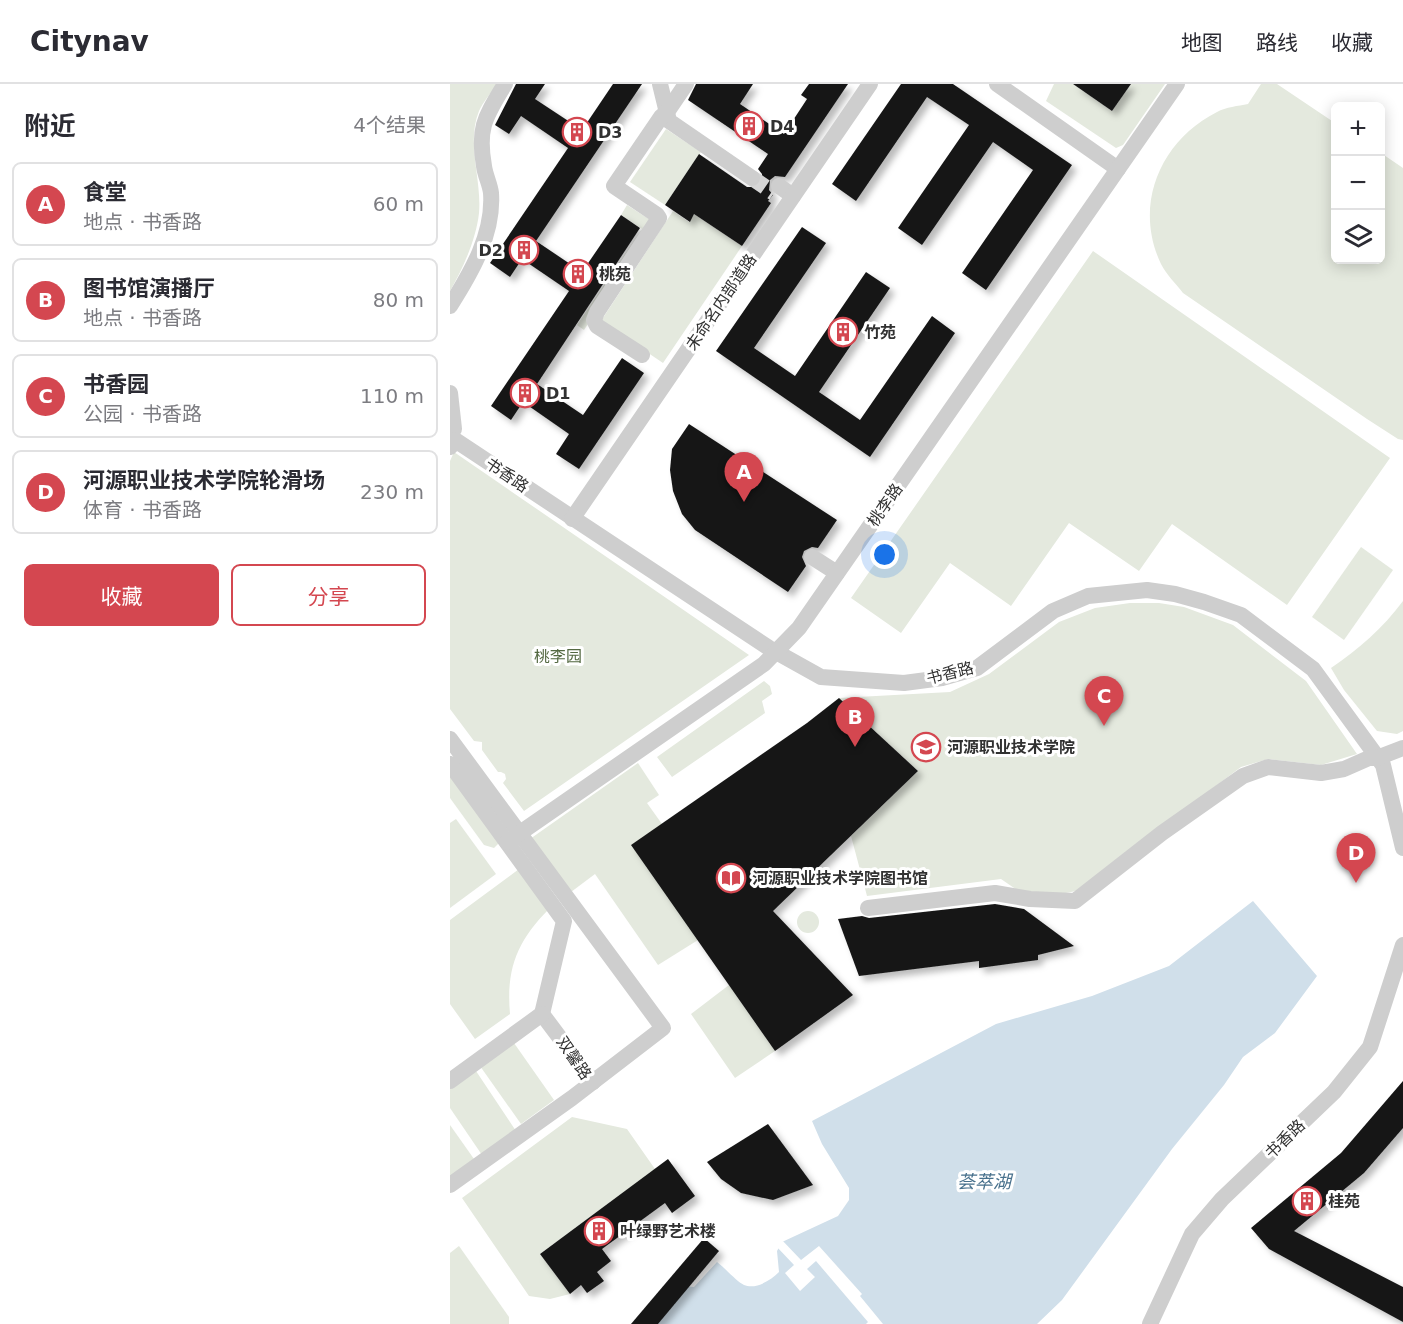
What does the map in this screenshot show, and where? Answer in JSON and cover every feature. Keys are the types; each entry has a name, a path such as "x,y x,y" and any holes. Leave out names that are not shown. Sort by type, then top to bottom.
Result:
{"street":[{"path":"450,306 470,273 481,248 489,218 491,193 484,166 481,140 485,117 506,84"},
{"path":"642,355 597,326 594,320 597,312 658,221 657,215 614,186 667,97 686,84"},
{"name":"未命名内部道路","path":"573,514 784,195 863,84"},
{"name":"未命名内部道路","path":"784,195 870,84"},
{"path":"997,84 1117,164"},
{"path":"1009,84 1117,164"},
{"name":"桃李路","path":"1117,164 1168,84"},
{"name":"桃李路","path":"511,834 764,664 791,622 833,571 1117,164 1177,84"},
{"path":"667,97 669,121 754,174"},
{"path":"450,393 453,437"},
{"name":"书香路","path":"453,437 821,677 904,683 942,678 977,668 1053,611 1088,596 1147,590 1175,594 1241,615 1313,669 1383,765 1403,848"},
{"path":"812,557 833,571"},
{"path":"450,739 564,921 542,1014 450,1081"},
{"path":"868,908 995,893 1030,899 1075,901 1162,833 1243,776 1268,767 1321,773 1344,769 1403,741"},
{"path":"1376,755 1403,748"},
{"name":"书香路","path":"1376,755 1388,761 1403,819"},
{"path":"450,764 511,834 663,1028 593,1082"},
{"name":"书香路","path":"1150,1324 1192,1234 1222,1199 1334,1092 1370,1047 1403,945"},
{"name":"书香路","path":"1162,1324 1200,1239 1231,1205 1342,1096 1378,1052 1403,974"},
{"name":"双馨路","path":"450,1185 593,1082 542,1014"}],"green space":[{"path":"450,84 497,84 479,111 475,123 474,149 479,213 468,254 450,291"},
{"path":"1054,84 1073,84 1112,111 1131,84 1165,84 1123,145 1116,148 1046,101"},
{"path":"1261,84 1277,84 1331,120 1331,264 1385,264 1385,156 1403,168 1403,440 1367,419 1183,293 1161,264 1153,242 1150,219 1151,198 1157,177 1167,157 1180,140 1197,124 1221,110 1248,104"},
{"path":"666,129 701,152 665,205 630,182"},
{"path":"627,205 655,223 584,330 577,325 642,229 621,215"},
{"path":"673,211 689,222 694,214 742,246 663,363 601,321"},
{"path":"1093,251 1390,458 1287,605 1172,524 1139,571 1069,523 1011,606 950,563 901,633 851,598"},
{"name":"桃李园","path":"454,452 749,655 524,811 503,783 506,779 505,774 498,772 482,750 482,742 474,741 450,709 450,461"},
{"path":"1361,547 1393,570 1344,640 1312,617"},
{"path":"1403,601 1403,731 1397,734 1377,731 1344,690 1331,668 1370,637"},
{"path":"1130,603 1159,603 1184,607 1233,625 1306,681 1357,754 1321,765 1268,759 1241,767 1076,891 1056,895 1017,890 1001,879 867,896 851,836 918,771 839,698 950,692 989,674 1059,622 1095,608"},
{"path":"764,681 770,686 772,694 762,701 765,713 672,777 657,757"},
{"path":"638,763 659,795 647,803 662,824 698,940 658,965 595,874 571,892 530,839"},
{"path":"450,768 499,843 494,848 484,845 450,798"},
{"path":"456,819 496,874 450,908 450,823"},
{"path":"519,869 549,909 529,933 516,957 510,983 510,1014 475,1039 450,1004 450,920"},
{"path":"808,911 816,914 819,922 816,930 808,933 800,930 797,922 800,914"},
{"path":"729,985 775,1051 735,1078 691,1014"},
{"path":"514,1043 554,1100 521,1124 480,1066"},
{"path":"476,1071 516,1131 482,1155 450,1108 450,1089"},
{"path":"572,1117 627,1129 655,1169 540,1254 570,1294 550,1299 529,1296 462,1198"},
{"path":"450,1125 474,1159 450,1177"},
{"path":"459,1246 509,1317 509,1324 450,1324 450,1253"}],"water":[{"name":"荟萃湖","path":"1253,901 1317,976 1275,1033 1243,1057 1224,1085 1172,1149 1062,1300 1037,1324 641,1324 673,1285 694,1287 717,1262 744,1285 753,1286 768,1281 779,1272 777,1251 782,1242 838,1216 849,1200 849,1188 822,1144 812,1121 996,1024 1092,996 1169,966"}],"pier":[{"path":"781,1239 801,1260 819,1246 862,1294 860,1296 883,1324 866,1324 868,1322 816,1261 807,1269 815,1277 800,1291 785,1273 794,1265 776,1246"}],"building":[{"name":"桃苑","path":"516,84 545,84 535,99 582,130 613,84 642,84 536,241 582,272 621,215 640,228 537,384 583,415 622,358 644,373 579,469 556,454 569,434 523,402 511,420 491,406 569,291 522,259 510,277 490,263 568,148 521,116 509,134 495,125"},
{"path":"696,84 753,84 740,104 784,134 807,99 801,95 809,84 848,84 785,177 775,176 770,180 769,190 773,195 768,201 771,203 742,246 694,214 690,222 665,205 699,154 747,187 757,187 762,179 762,174 758,169 768,154 688,100"},
{"path":"901,84 953,84 1072,165 986,290 962,273 1033,170 993,142 922,245 898,228 969,125 927,97 856,201 832,184"},
{"path":"1073,84 1131,84 1112,111"},
{"path":"802,227 826,243 754,348 795,376 866,272 890,288 819,392 860,420 932,316 955,333 870,457 716,351"},
{"path":"689,424 837,520 818,548 812,547 804,551 802,557 806,566 788,592 695,530 682,514 673,491 670,470 672,449"},
{"name":"河源职业技术学院图书馆","path":"839,698 918,771 773,911 853,995 775,1051 631,845 807,723"},
{"path":"995,904 1024,909 1074,946 1038,955 1038,960 979,968 979,961 859,976 838,919 862,916 869,918"},
{"name":"桂苑","path":"1403,1081 1403,1128 1364,1173 1294,1231 1403,1287 1403,1322 1269,1249 1251,1228 1341,1153"},
{"path":"768,1124 813,1185 773,1200 741,1193 721,1179 707,1162"},
{"name":"叶绿野艺术楼","path":"668,1159 695,1196 672,1213 665,1203 602,1249 611,1261 597,1272 604,1281 587,1293 581,1285 570,1294 540,1254"},
{"name":"叶绿野艺术楼","path":"704,1238 719,1251 658,1324 631,1324"}],"tunnel":[{"path":"752,178 774,193"}],"place":[{"name":"D4","path":"749,126"},
{"name":"D3","path":"577,132"},
{"name":"D2","path":"524,250"},
{"name":"桃苑","path":"578,274"},
{"name":"竹苑","path":"843,332"},
{"name":"D1","path":"525,393"},
{"name":"食堂","path":"744,502"},
{"name":"书香园","path":"1104,726"},
{"name":"图书馆演播厅","path":"855,747"},
{"name":"河源职业技术学院","path":"926,747"},
{"name":"河源职业技术学院图书馆","path":"731,878"},
{"name":"河源职业技术学院轮滑场","path":"1356,883"},
{"name":"桂苑","path":"1307,1201"},
{"name":"叶绿野艺术楼","path":"599,1231"}]}
